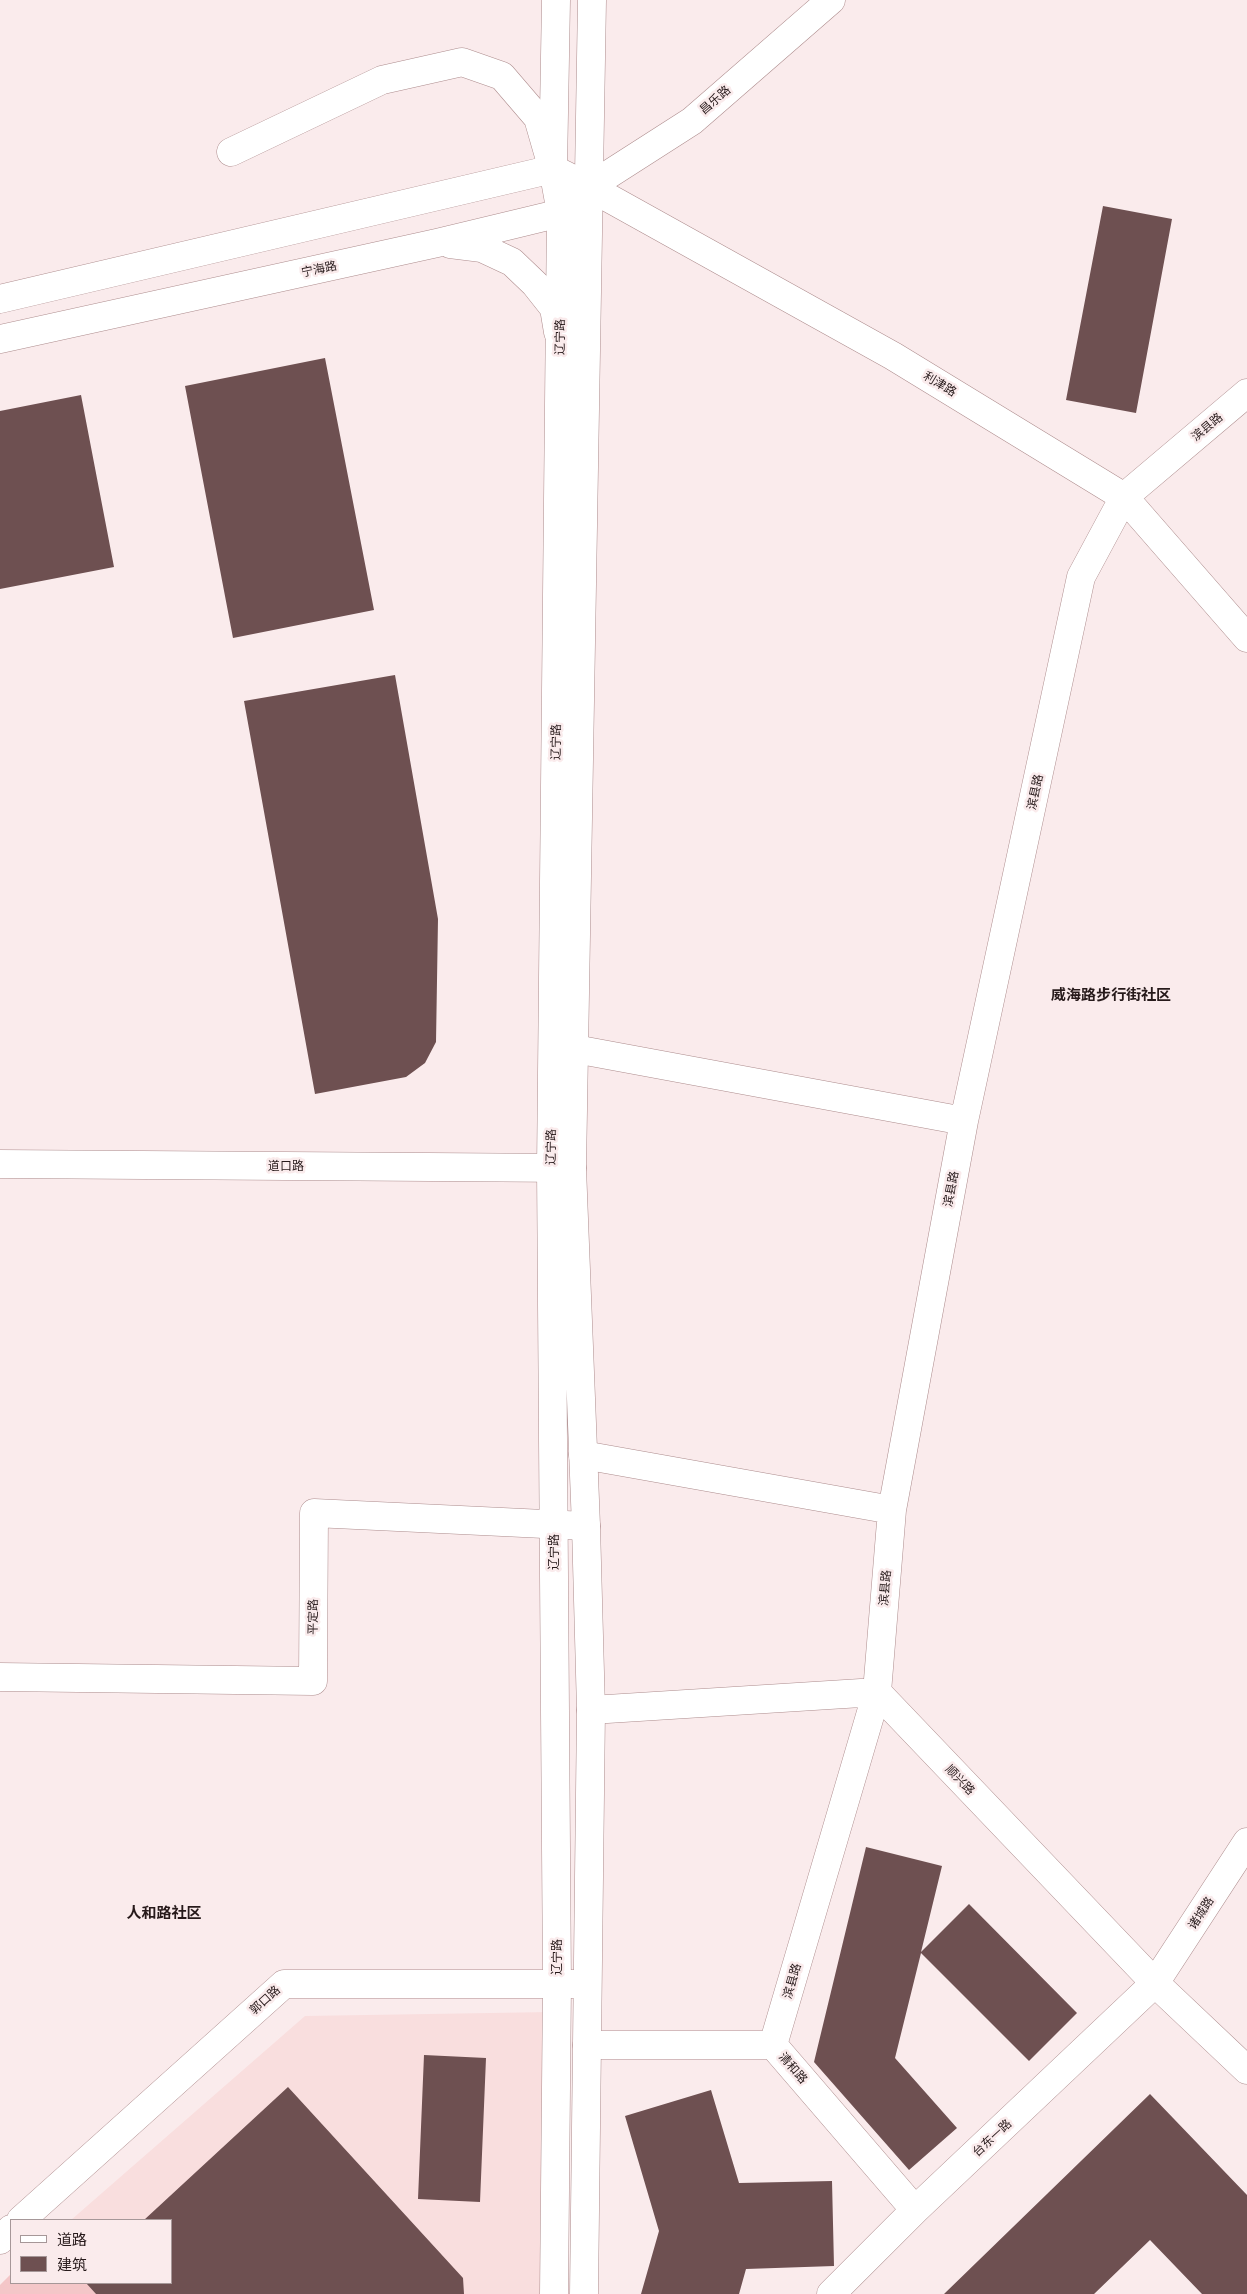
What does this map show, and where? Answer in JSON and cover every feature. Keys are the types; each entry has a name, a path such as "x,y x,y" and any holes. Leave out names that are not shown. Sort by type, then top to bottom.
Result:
{"street":[{"name":"辽宁路","path":"554,2294 557,1984 554,1524 561,1168 561,212 553,169 556,0"},
{"name":"辽宁路","path":"584,2294 591,1710 583,1455 561,1168 574,1049 592,0"},
{"name":"昌乐路","path":"589,187 692,121 832,0"},
{"path":"231,152 382,80 462,62 502,76 538,118 553,169"},
{"path":"0,299 553,169 589,187"},
{"name":"宁海路","path":"0,339 436,243 561,212 589,187"},
{"name":"利津路","path":"589,187 893,356 1124,497 1247,638"},
{"path":"436,243 482,248 512,262 535,284 554,308 560,343"},
{"name":"滨县路","path":"774,2045 876,1692 892,1510 964,1121 1081,577 1124,497 1247,393"},
{"path":"574,1049 964,1121"},
{"name":"道口路","path":"0,1164 561,1168"},
{"path":"583,1455 892,1510"},
{"name":"平定路","path":"0,1677 313,1680 314,1513 586,1526"},
{"path":"591,1710 876,1692"},
{"name":"顺兴路","path":"876,1692 1155,1983 1247,2070"},
{"name":"诸城路","path":"1155,1983 1247,1842"},
{"name":"台东一路","path":"831,2294 915,2210 1155,1983"},
{"name":"郭口路","path":"23,2219 284,1984 588,1984"},
{"name":"清和路","path":"586,2045 774,2045 915,2210"},
{"path":"0,2240 10,2231"}],"shaded area":[{"path":"552,2012 545,2294 0,2294 0,2285 10,2275 10,2284 172,2284 172,2219 72,2219 305,2016"},
{"path":"10,2275 10,2284 87,2284 96,2294 0,2294 0,2285"}],"building":[{"path":"1103,206 1172,219 1136,413 1066,400"},
{"path":"325,358 374,610 233,638 185,386"},
{"path":"81,395 114,567 0,589 0,411"},
{"path":"395,675 438,919 436,1042 425,1063 406,1077 315,1094 244,701"},
{"path":"866,1847 942,1866 921,1952 969,1904 1077,2013 1029,2061 921,1953 895,2058 957,2128 909,2170 814,2062"},
{"path":"424,2055 486,2058 480,2202 418,2199"},
{"path":"288,2087 463,2278 464,2294 96,2294 87,2284 172,2284 172,2219 145,2219"},
{"path":"711,2090 739,2183 832,2181 834,2266 746,2269 739,2294 641,2294 659,2231 625,2116"},
{"path":"1150,2094 1247,2195 1247,2294 1202,2294 1150,2240 1094,2294 944,2294"}],"district":[{"name":"威海路步行街社区","path":"1111,995"},
{"name":"人和路社区","path":"164,1913"}]}
